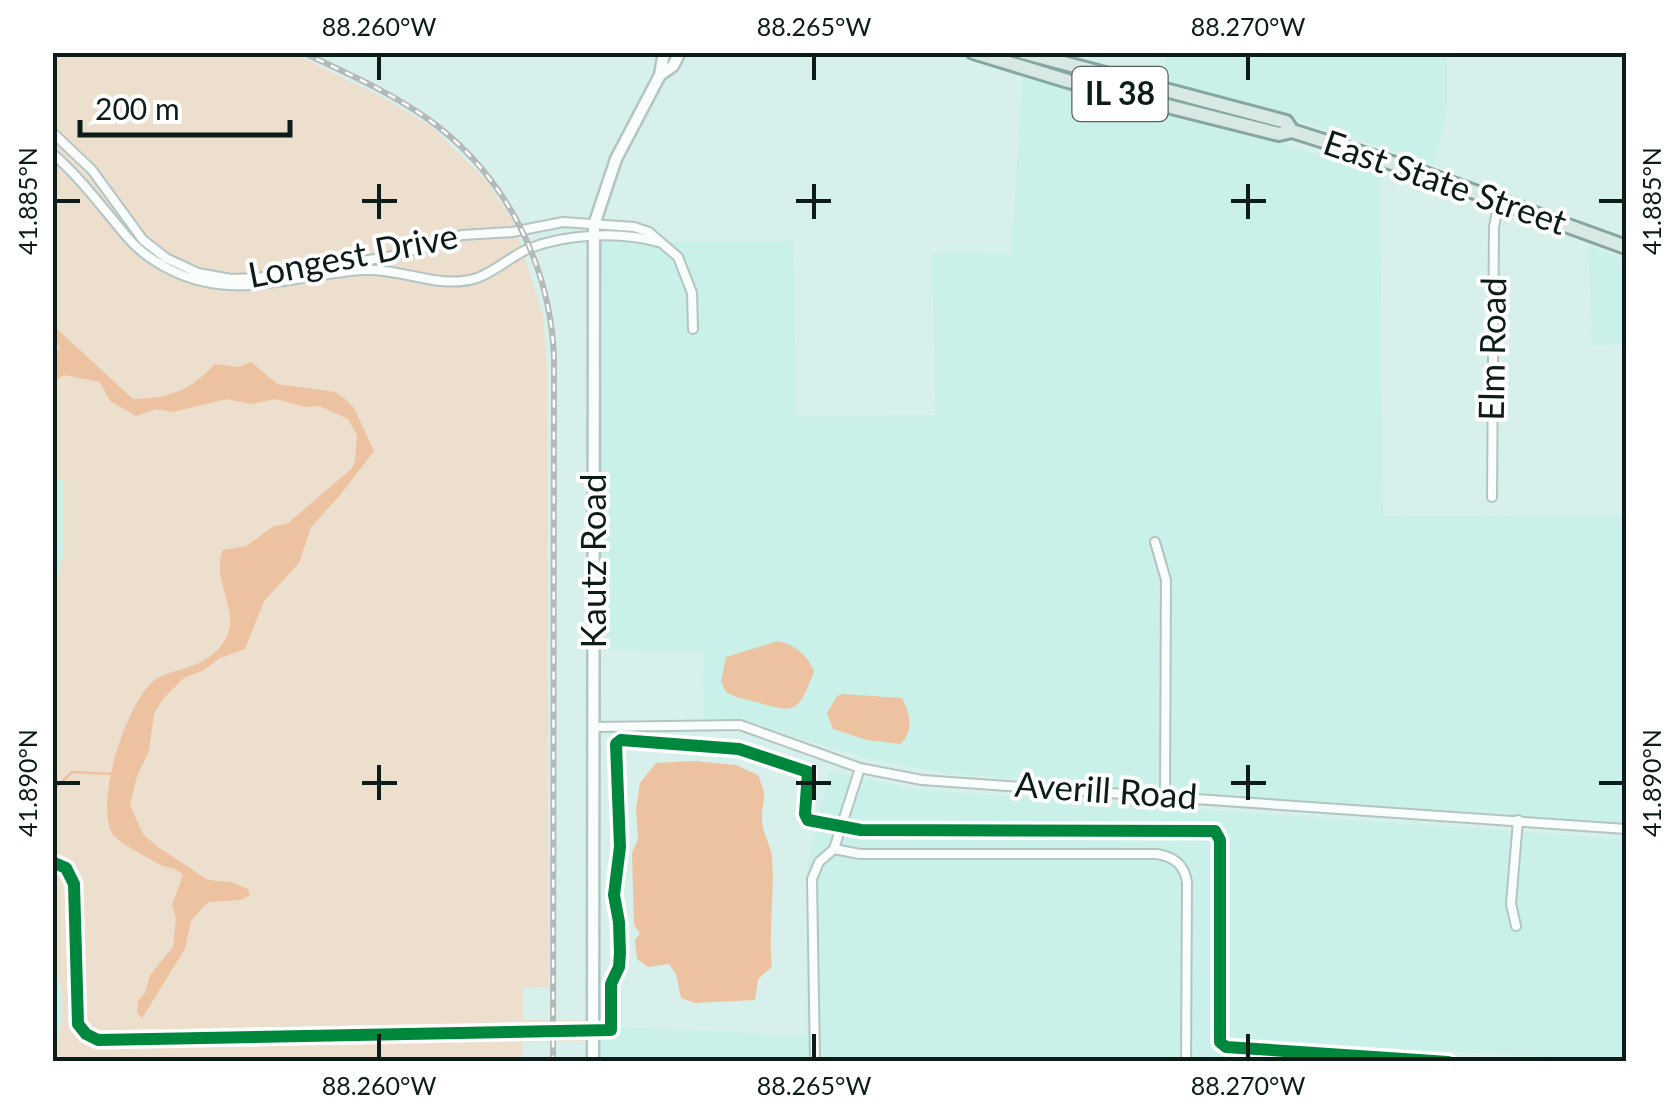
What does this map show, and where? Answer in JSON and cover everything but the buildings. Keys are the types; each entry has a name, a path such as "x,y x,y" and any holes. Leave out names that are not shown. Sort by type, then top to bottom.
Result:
{"main road":[{"name":"East State Street","path":"973,52 1068,81 1279,134 1292,131 1626,247"},
{"name":"IL 38","path":"1022,52 1286,122 1292,131"}],"street":[{"name":"Kautz Road","path":"593,1062 594,231 616,159 660,75 664,52"},
{"name":"Kautz Road","path":"660,75 673,66 680,52"},
{"name":"Longest Drive","path":"52,132 92,170 143,240 183,267 209,276 257,278 393,256 462,235 512,232 563,222 594,231"},
{"name":"Longest Drive","path":"52,153 147,256 184,277 210,284 258,286 374,270 428,280 466,280 489,273 543,245 594,231"},
{"name":"Elm Road","path":"1492,497 1494,228 1499,202"},
{"path":"594,231 634,227 649,232 678,257 692,293 693,329"},
{"path":"512,232 521,254"},
{"path":"1155,542 1166,580 1166,795"},
{"name":"Averill Road","path":"594,727 740,725 860,768 922,780 1626,829"},
{"path":"816,1062 812,879 819,862 834,849 860,768"},
{"path":"1516,926 1510,904 1518,820"},
{"path":"834,849 860,854 1157,854 1175,859 1187,882 1186,1062"}],"shaded area":[{"path":"53,53 293,53 386,99 432,127 486,180 514,223 543,316 547,367 549,987 523,988 523,1020 586,1020 586,1041 523,1042 522,1062 53,1061 62,1001 53,965 52,601 63,555 63,480 52,479"},
{"path":"1165,53 1447,53 1447,109 1434,164 1281,115 1166,84"},
{"path":"1023,74 1208,120 1380,170 1383,516 1626,515 1626,827 943,773 869,759 743,721 703,720 704,651 599,650 596,242 794,241 796,416 935,415 932,253 1011,254"},
{"path":"1588,246 1626,259 1626,344 1592,345"},
{"path":"57,329 133,399 178,391 197,381 215,364 238,367 251,362 277,384 335,392 354,408 374,451 311,527 299,563 264,601 245,649 184,678 154,713 149,751 137,776 130,805 143,834 208,880 231,882 248,889 250,895 241,900 209,902 202,908 191,921 185,949 142,1018 137,1013 138,1001 145,993 150,975 173,947 176,919 172,905 183,875 147,858 113,835 107,801 122,735 150,684 208,658 226,638 230,617 220,572 223,550 246,546 274,526 287,524 351,469 357,435 348,419 320,406 305,407 276,399 251,404 227,399 173,412 156,409 136,416 110,401 100,382 64,375 53,382 53,353 60,348 53,338"},
{"path":"53,479 63,479 63,555 53,601"},
{"path":"778,641 800,652 814,672 799,702 788,709 780,708 726,692 721,682 726,657"},
{"path":"837,696 902,698 909,721 901,744 867,740 833,729 827,713"},
{"path":"656,763 736,765 758,775 763,790 762,825 773,871 772,967 758,979 755,1000 695,1003 681,998 676,974 669,964 648,967 637,959 635,940 640,933 634,925 632,853 638,839 636,809 640,783"},
{"path":"829,771 918,790 1626,839 1626,1061 1436,1051 1435,1062 599,1062 599,1026 807,1036 807,867"},
{"path":"53,874 65,1015 53,1062"}],"waterway":[{"path":"52,791 72,772 113,774"}],"railway":[{"path":"302,52 396,99 453,139 500,193 533,255 544,289 554,359 553,1062"}],"cycle path":[{"path":"52,862 66,868 74,884 78,1024 98,1040 611,1030 611,984 620,953 614,895 620,847 616,744 621,740 739,749 808,772 808,820 861,830 1215,831 1220,840 1220,1042 1226,1047 1448,1062"}]}
